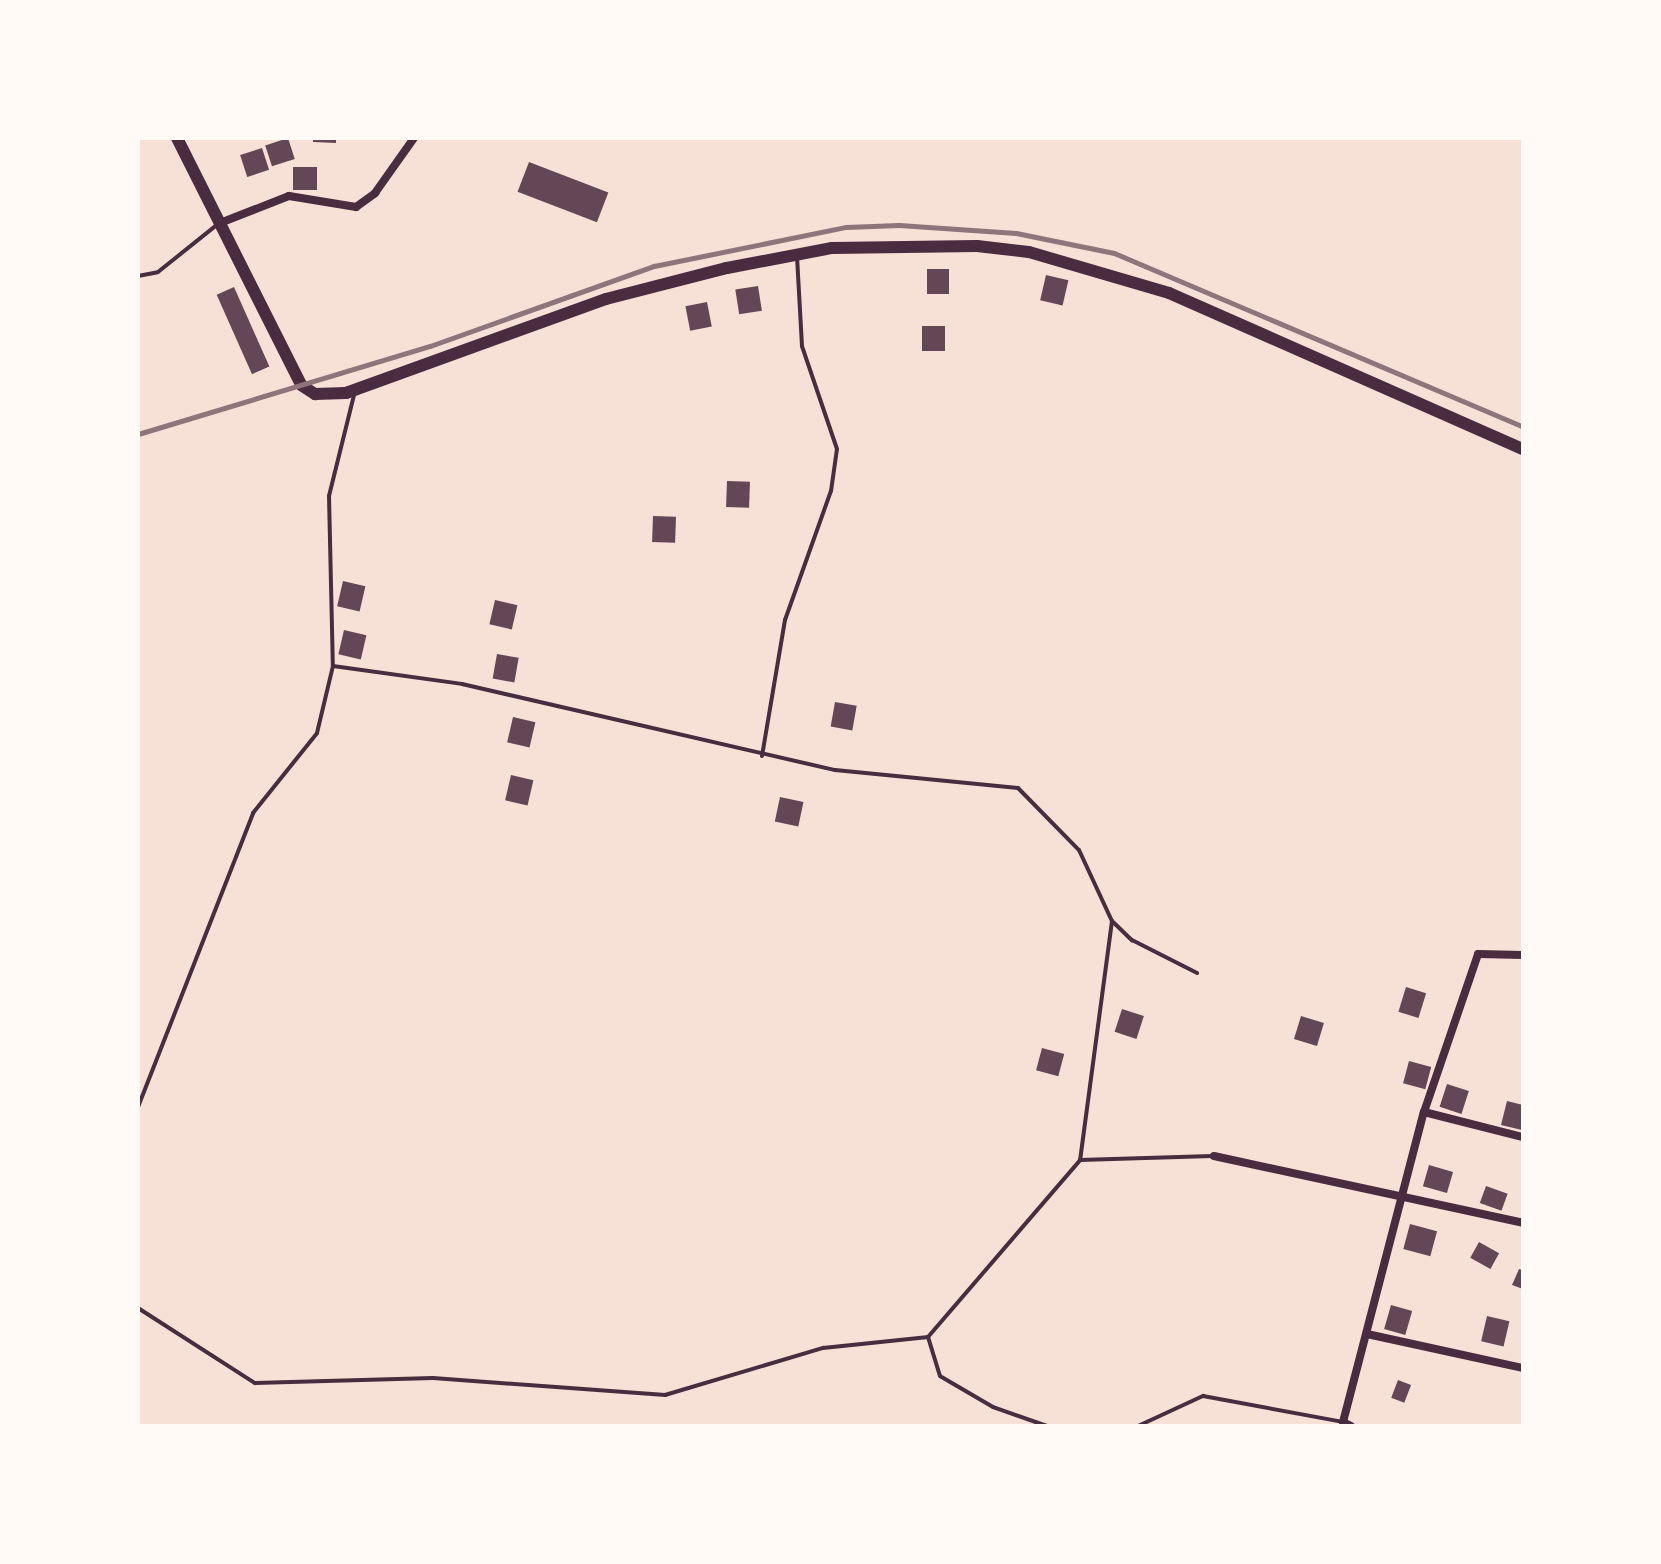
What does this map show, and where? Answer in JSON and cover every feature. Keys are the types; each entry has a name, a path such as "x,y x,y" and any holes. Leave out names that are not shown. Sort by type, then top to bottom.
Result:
{"main road":[{"path":"177,138 301,385 330,397 606,299 797,254 977,246 1105,272 1523,449"}],"street":[{"path":"220,223 289,196 356,207 375,193 414,138"},
{"path":"1347,1424 1424,1112 1478,954 1523,955"},
{"path":"1424,1112 1523,1137"},
{"path":"1214,1156 1403,1193 1523,1223"},
{"path":"1367,1334 1523,1368"}],"lane":[{"path":"138,276 158,272 220,223"},
{"path":"762,756 785,620 831,491 837,449 802,346 797,254"},
{"path":"138,1107 253,813 317,733 333,666 329,496 355,389"},
{"path":"333,666 462,684 762,756 897,781 990,780 1018,788 1079,850 1112,921 1132,940 1197,973"},
{"path":"138,1308 255,1383 433,1378 665,1395 823,1348 928,1337 1080,1160 1112,921"},
{"path":"1080,1160 1214,1156"},
{"path":"928,1337 940,1376 993,1407 1047,1426"},
{"path":"1138,1426 1203,1396 1347,1424"},
{"path":"902,1426 915,1426"}],"building":[{"path":"288,138 295,159 272,166 265,145"},
{"path":"313,138 336,138 336,143 313,142"},
{"path":"262,148 269,170 247,177 240,155"},
{"path":"529,162 608,192 597,222 518,192"},
{"path":"293,167 317,167 317,190 293,190"},
{"path":"927,269 949,269 949,294 927,294"},
{"path":"1046,275 1068,280 1063,306 1040,300"},
{"path":"758,286 762,311 739,314 735,290"},
{"path":"234,287 269,366 252,374 217,295"},
{"path":"707,302 712,327 690,331 685,306"},
{"path":"922,326 945,326 945,351 922,351"},
{"path":"727,481 750,482 749,508 726,507"},
{"path":"653,516 676,517 675,543 652,542"},
{"path":"343,581 365,586 360,612 337,606"},
{"path":"495,600 517,605 512,630 489,624"},
{"path":"344,630 366,635 361,660 338,654"},
{"path":"497,654 519,658 514,682 493,679"},
{"path":"835,702 857,706 852,730 831,727"},
{"path":"513,717 535,722 530,748 507,742"},
{"path":"511,775 533,780 528,806 505,800"},
{"path":"780,797 803,802 798,826 775,821"},
{"path":"1406,987 1426,993 1418,1018 1398,1012"},
{"path":"1122,1009 1144,1016 1136,1039 1115,1032"},
{"path":"1301,1016 1324,1023 1317,1046 1294,1039"},
{"path":"1042,1048 1064,1054 1058,1076 1036,1070"},
{"path":"1409,1061 1431,1067 1425,1089 1403,1083"},
{"path":"1447,1084 1469,1091 1461,1114 1440,1107"},
{"path":"1507,1101 1523,1105 1522,1130 1501,1125"},
{"path":"1429,1165 1453,1172 1447,1193 1423,1186"},
{"path":"1486,1186 1508,1194 1501,1211 1480,1203"},
{"path":"1410,1224 1437,1231 1430,1256 1403,1249"},
{"path":"1479,1242 1499,1253 1490,1269 1470,1258"},
{"path":"1519,1269 1523,1270 1523,1289 1512,1285"},
{"path":"1391,1305 1412,1311 1405,1335 1384,1329"},
{"path":"1487,1316 1509,1321 1504,1347 1481,1341"},
{"path":"1398,1380 1411,1385 1404,1403 1391,1398"}],"railway":[{"path":"138,434 430,346 654,266 846,227 899,225 1016,233 1114,253 1523,427"}]}
